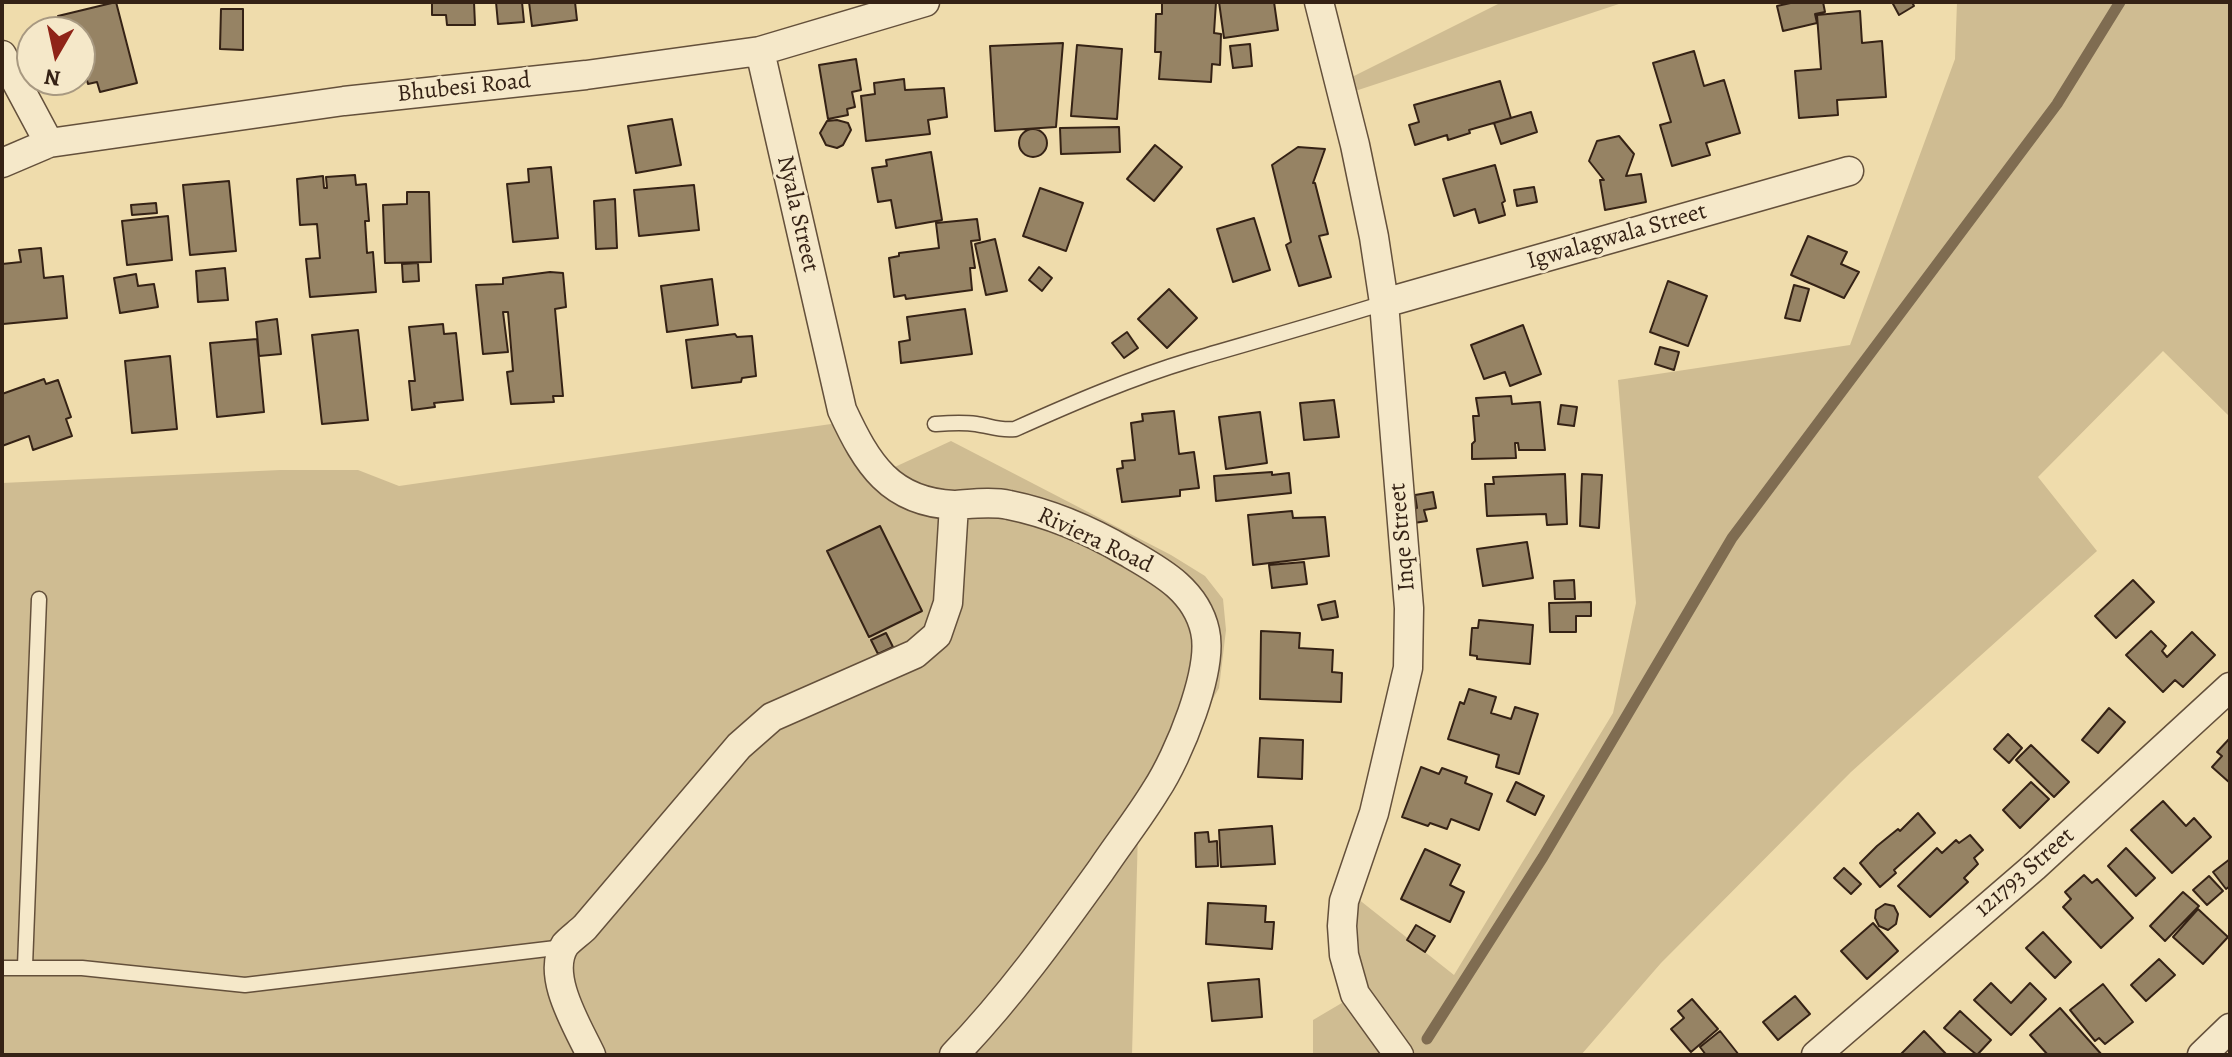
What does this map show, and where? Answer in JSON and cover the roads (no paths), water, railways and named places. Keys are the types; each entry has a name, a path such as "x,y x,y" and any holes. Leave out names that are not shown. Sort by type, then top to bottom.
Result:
{"street":[{"name":"Bhubesi Road","path":"2,163 49,143 344,101 586,75 760,51 925,2"},
{"name":"Inqe Street","path":"1319,2 1355,145 1384,303 1409,608 1408,668 1374,813 1344,901 1344,955 1355,994 1399,1055"},
{"name":"Nyala Street","path":"760,51 842,410 857,443 880,474 907,496 930,504 954,505"},
{"path":"2,55 49,143"},
{"name":"Igwalagwala Street","path":"1384,303 1849,171"},
{"name":"Riviera Road","path":"954,505 1007,504 1063,521 1116,545 1166,574 1186,592 1205,630 1208,652 1200,694 1158,788 1041,954 954,1055"},
{"path":"591,1055 559,985 564,947 585,927 739,746 772,717 915,654 937,635 948,603 954,505"},
{"name":"121793 Street","path":"1816,1055 2034,867 2230,687"},
{"path":"2202,1055 2230,1028"}],"lane":[{"path":"935,424 954,422 980,424 1002,431 1015,429 1090,396 1190,360 1384,303"},
{"path":"25,966 39,599"},
{"path":"2,968 82,968 245,985 564,947"}],"waterway":[{"path":"1427,1039 1543,857 1732,538 2057,104 2120,2"}]}
